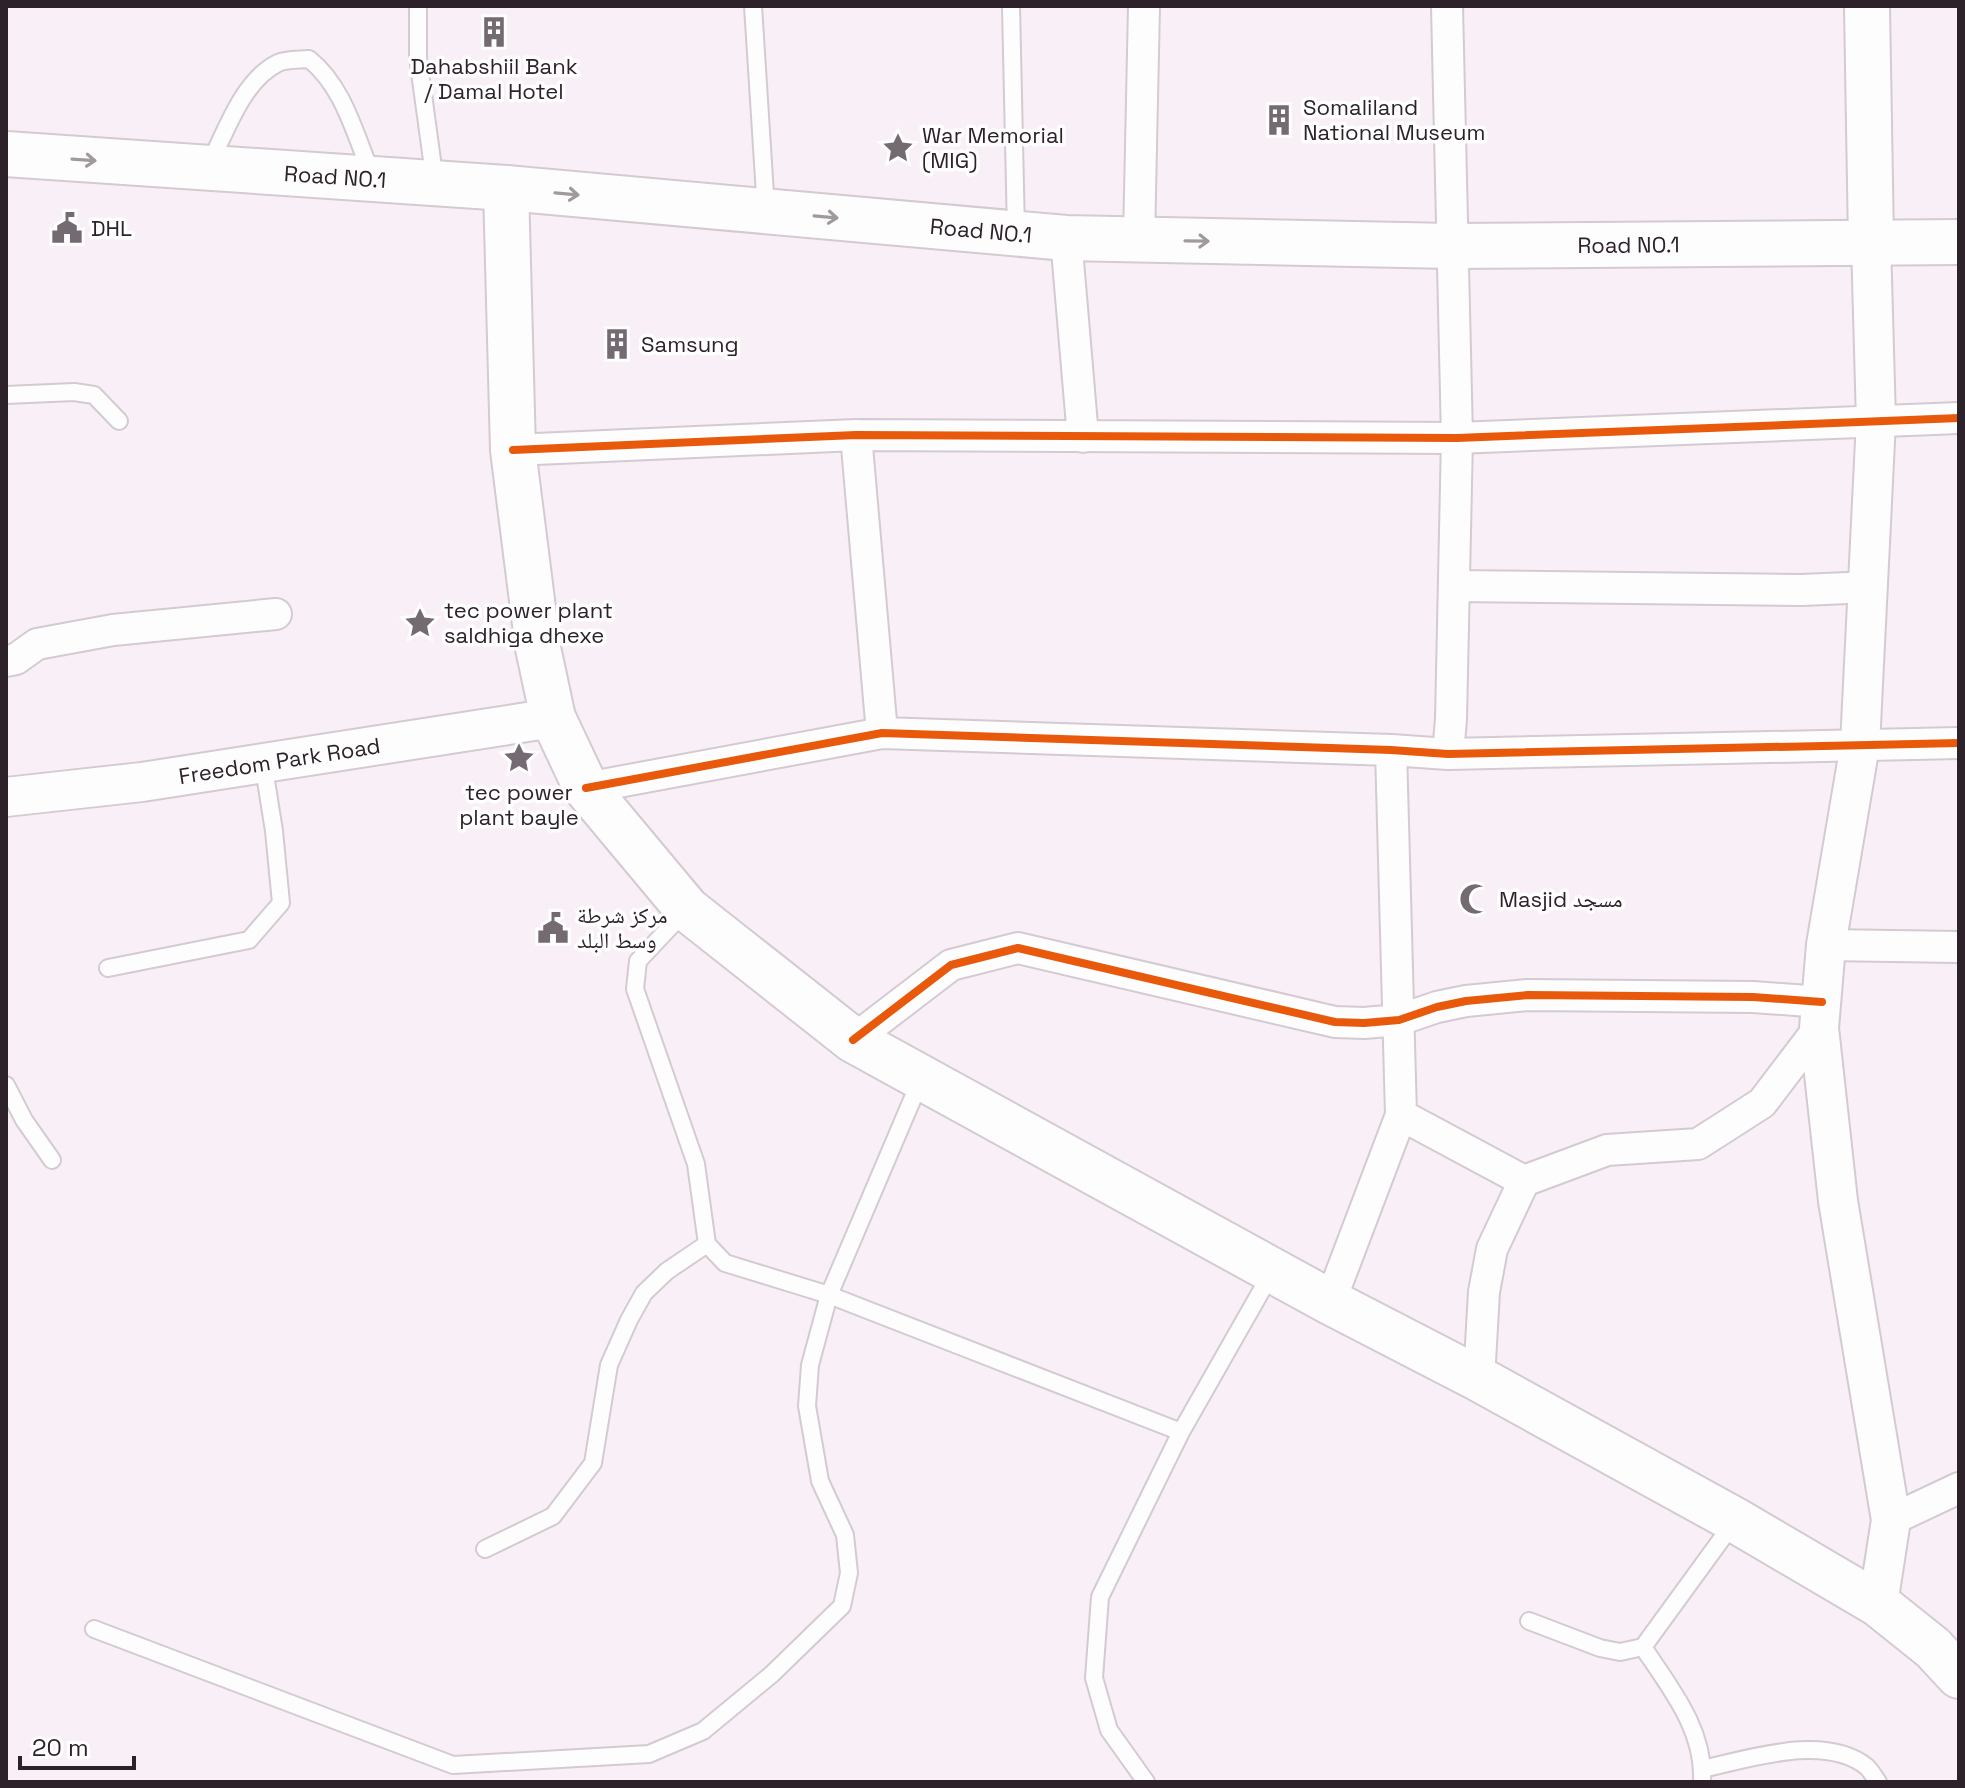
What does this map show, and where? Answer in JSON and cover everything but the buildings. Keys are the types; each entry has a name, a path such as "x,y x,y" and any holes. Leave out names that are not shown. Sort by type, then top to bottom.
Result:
{"main road":[{"path":"1867,6 1871,242"},
{"name":"Road NO.1","path":"6,154 506,188 1066,238 1451,246 1959,242"},
{"path":"506,188 513,450 538,648 553,718 586,788 687,909 853,1040 1735,1520 1878,1604 1933,1648 1959,1676"}],"street":[{"path":"1139,240 1144,6"},
{"path":"1447,6 1457,438 1448,754"},
{"path":"1066,238 1083,437"},
{"path":"1871,242 1876,421 1860,745 1826,945 1821,1015 1838,1201 1891,1520 1878,1604"},
{"path":"513,450 856,435 1457,438 1959,418"},
{"path":"856,435 882,733"},
{"path":"1454,586 1802,590 1870,587"},
{"path":"6,661 16,659 37,644 97,633 276,614"},
{"name":"Freedom Park Road","path":"6,797 142,782 553,718"},
{"path":"586,788 882,733 1448,754 1959,743"},
{"path":"1330,1302 1401,1115 1391,750"},
{"path":"1826,945 1959,947"},
{"path":"853,1040 951,965 1018,948 1335,1022 1399,1020 1466,1001 1528,995 1753,997 1821,1015"},
{"path":"1479,1379 1484,1292 1492,1249 1524,1181 1607,1150 1698,1144 1762,1103 1821,1015"},
{"path":"1401,1115 1524,1181"},
{"path":"1891,1520 1959,1488"}],"lane":[{"path":"418,6 418,58 435,183"},
{"path":"753,6 766,211"},
{"path":"1011,6 1016,234"},
{"path":"207,168 244,96 262,73 280,62 309,59 325,71 339,95 373,179"},
{"path":"6,395 74,392 94,395 119,421"},
{"path":"108,968 249,940 281,903 263,762"},
{"path":"687,909 638,961 635,989 696,1164 707,1244 725,1263 829,1295 1181,1432"},
{"path":"94,1629 453,1765 649,1754 703,1731 772,1674 842,1606 849,1573 845,1535 820,1481 807,1406 810,1365 829,1295 921,1077"},
{"path":"6,1085 24,1120 52,1160"},
{"path":"485,1549 553,1516 593,1463 609,1365 629,1320 644,1293 667,1271 707,1244"},
{"path":"1146,1782 1109,1730 1094,1678 1100,1597 1181,1432 1273,1271"},
{"path":"1529,1621 1600,1648 1620,1652 1643,1647 1735,1520"},
{"path":"1643,1647 1693,1728 1702,1776 1794,1750 1836,1752 1867,1767 1878,1782"}],"cycle path":[{"path":"513,450 856,435 1457,438 1959,418"},
{"path":"586,788 882,733 1448,754 1959,743"},
{"path":"853,1040 951,965 1018,948 1335,1022 1399,1020 1466,1001 1528,995 1753,997 1822,1002"}],"place":[{"name":"Dahabshiil Bank / Damal Hotel","path":"494,32"},
{"name":"Somaliland National Museum","path":"1279,120"},
{"name":"War Memorial (MIG)","path":"898,148"},
{"name":"DHL","path":"67,228"},
{"name":"Samsung","path":"617,344"},
{"name":"tec power plant saldhiga dhexe","path":"420,623"},
{"name":"tec power plant bayle","path":"519,758"},
{"name":"Masjid مسجد","path":"1475,899"},
{"name":"مركز شرطة وسط البلد","path":"553,928"}]}
